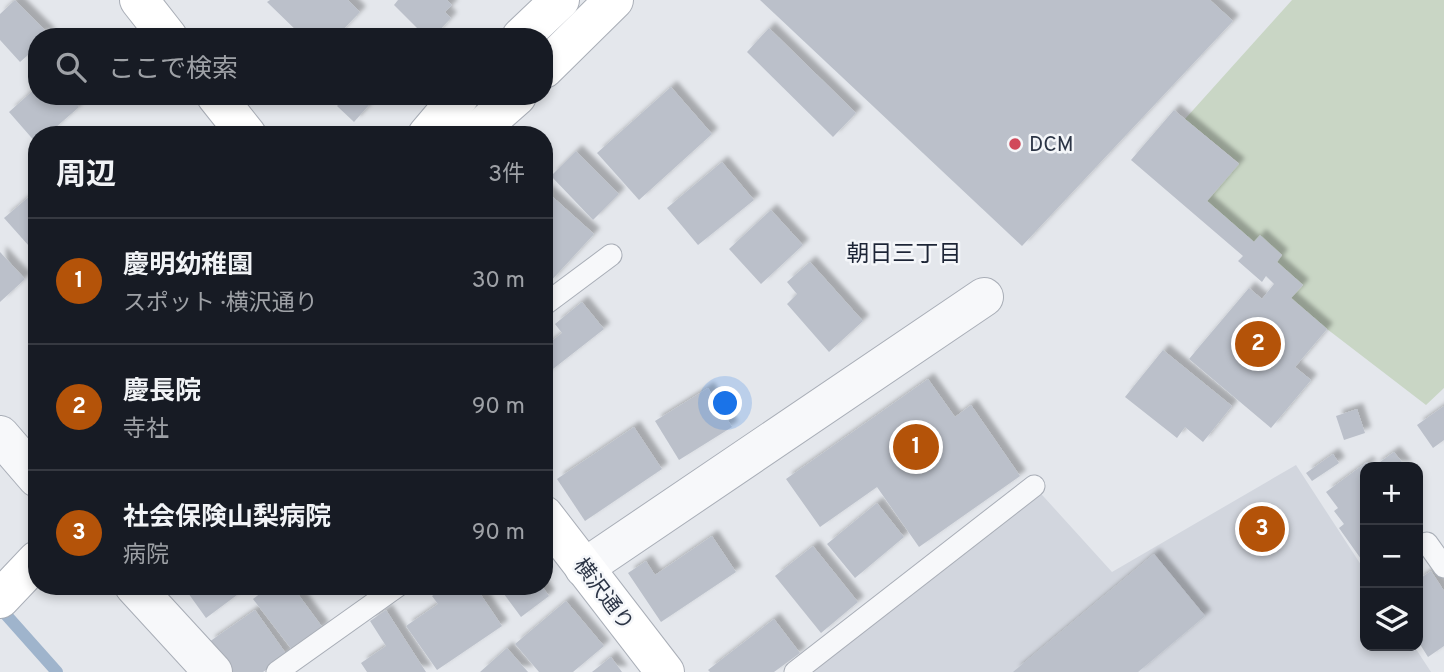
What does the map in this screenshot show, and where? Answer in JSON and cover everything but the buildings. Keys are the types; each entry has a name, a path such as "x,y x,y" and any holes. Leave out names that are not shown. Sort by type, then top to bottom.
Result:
{"street":[{"path":"139,0 161,28"},
{"path":"531,28 560,0"},
{"path":"553,60 614,0"},
{"path":"223,105 240,126"},
{"path":"435,126 452,105"},
{"path":"483,126 507,105"},
{"path":"584,568 984,297"},
{"path":"0,435 28,468"},
{"name":"横沢通り","path":"553,527 665,672"},
{"path":"0,598 28,569"},
{"path":"142,595 214,672"}],"lane":[{"path":"553,298 611,256"},
{"path":"795,672 1034,486"},
{"path":"1427,542 1444,567"},
{"path":"277,672 385,595"}],"shaded area":[{"path":"1296,465 1360,563 1360,651 1417,651 1431,672 795,672 1034,486 1112,572"}],"green space":[{"path":"1292,0 1444,0 1444,388 1426,405 1291,298 1303,285 1277,262 1282,255 1260,236 1254,242 1207,201 1239,163 1185,119"}],"waterway":[{"path":"0,608 57,672"}],"place":[{"name":"DCM","path":"1015,144"},
{"name":"慶長院","path":"1258,344"},
{"name":"慶明幼稚園","path":"916,447"},
{"name":"社会保険山梨病院","path":"1262,529"}],"district":[{"name":"朝日三丁目","path":"904,253"}]}
